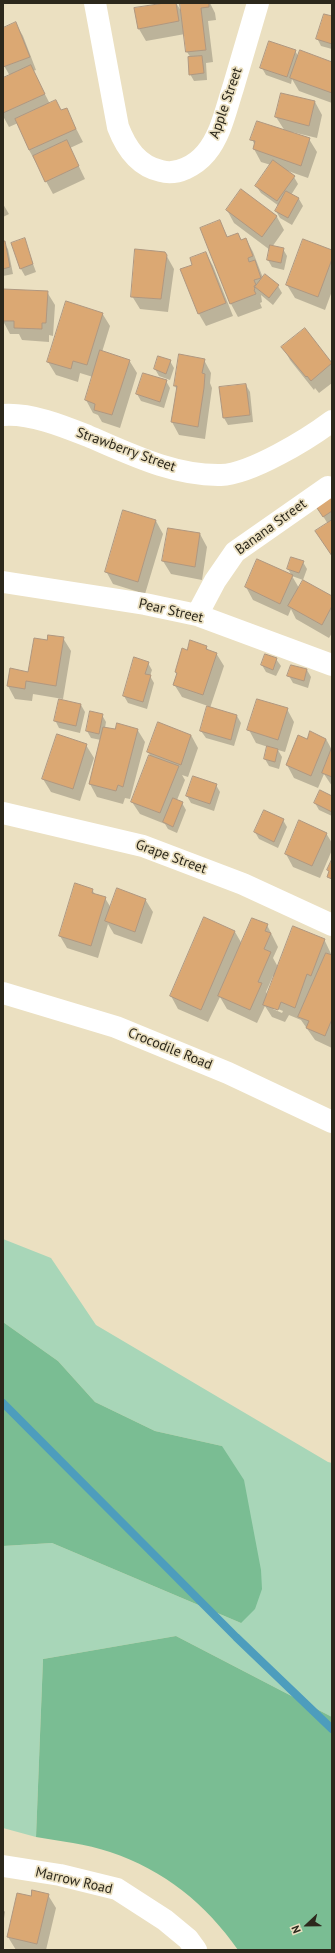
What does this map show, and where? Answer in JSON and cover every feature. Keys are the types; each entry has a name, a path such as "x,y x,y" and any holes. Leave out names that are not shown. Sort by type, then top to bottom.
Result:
{"street":[{"name":"Apple Street","path":"95,3 118,128 124,143 141,162 153,170 166,173 180,171 193,164 207,152 220,130 258,3"},
{"name":"Strawberry Street","path":"3,415 11,414 40,420 76,431 166,467 197,474 222,475 247,469 285,451 332,421"},
{"name":"Banana Street","path":"197,615 215,581 235,552 328,487"},
{"name":"Pear Street","path":"3,582 145,604 197,615 332,665"},
{"name":"Grape Street","path":"3,813 142,846 243,884 332,925"},
{"name":"Crocodile Road","path":"3,992 116,1027 228,1073 332,1122"},
{"name":"Marrow Road","path":"3,1866 60,1875 117,1889 165,1920 188,1939 196,1950"}],"green space":[{"path":"3,1239 51,1258 96,1325 332,1463 332,1717 176,1636 43,1659 36,1837 3,1828 3,1546 52,1543 241,1623 222,1446 155,1431 95,1402 58,1361 3,1322"},
{"path":"3,1322 58,1361 95,1402 155,1431 222,1446 244,1480 261,1570 262,1589 255,1609 241,1623 52,1543 3,1546"},
{"path":"176,1636 332,1717 332,1950 238,1950 226,1933 198,1904 182,1890 148,1868 130,1859 101,1849 36,1837 43,1659"}],"building":[{"path":"165,3 176,3 179,21 138,29 134,8"},
{"path":"180,3 209,3 209,7 201,8 206,50 186,52"},
{"path":"324,14 332,16 332,44 316,39"},
{"path":"16,22 30,57 3,67 3,28"},
{"path":"269,41 296,50 287,77 260,68"},
{"path":"300,50 332,62 332,93 290,78"},
{"path":"202,56 204,73 189,75 188,57"},
{"path":"31,65 45,94 3,113 3,78"},
{"path":"281,93 315,101 309,126 275,117"},
{"path":"56,100 61,110 67,108 76,129 29,150 15,119"},
{"path":"257,121 310,138 301,166 253,149 255,141 250,140"},
{"path":"67,140 79,166 45,182 33,156"},
{"path":"273,160 295,176 277,201 255,186"},
{"path":"241,189 277,216 262,237 226,210"},
{"path":"286,191 299,198 288,218 275,211"},
{"path":"220,220 227,237 238,233 241,240 246,238 253,256 248,258 249,262 255,260 261,278 254,280 256,285 254,286 254,290 256,294 230,304 200,228"},
{"path":"25,238 33,264 20,269 11,243"},
{"path":"303,239 332,250 332,259 318,297 286,285"},
{"path":"3,241 5,241 10,267 3,269"},
{"path":"270,245 284,248 281,263 267,260"},
{"path":"135,249 165,252 167,255 161,299 131,297"},
{"path":"206,252 226,303 198,314 180,269 192,265 190,258"},
{"path":"265,274 279,285 269,298 255,287"},
{"path":"3,289 48,291 46,323 42,323 42,329 14,328 14,321 3,321"},
{"path":"66,301 103,313 87,365 73,361 71,369 47,362"},
{"path":"305,328 332,363 311,381 281,347"},
{"path":"100,350 130,360 112,415 94,410 95,404 85,400"},
{"path":"179,354 205,359 202,373 205,374 204,388 198,427 171,422 177,386 174,386"},
{"path":"158,356 171,360 166,374 154,369"},
{"path":"143,373 167,380 160,402 136,394"},
{"path":"246,384 250,415 223,418 219,387"},
{"path":"332,495 332,511 323,517 315,505"},
{"path":"123,510 156,520 138,582 105,572"},
{"path":"332,520 332,556 315,531"},
{"path":"168,528 200,533 195,567 162,561"},
{"path":"291,557 304,561 299,573 287,569"},
{"path":"257,559 293,575 280,604 245,587"},
{"path":"303,580 332,596 332,606 322,625 288,606"},
{"path":"48,635 64,637 56,686 26,681 25,689 7,686 10,668 28,672 34,638 47,640"},
{"path":"190,640 207,646 206,649 217,653 203,695 173,685 182,648 187,650"},
{"path":"265,654 277,658 273,670 261,665"},
{"path":"134,657 149,662 145,674 151,675 143,702 123,696"},
{"path":"291,665 307,669 304,681 287,676"},
{"path":"59,699 81,704 76,726 54,721"},
{"path":"257,699 288,708 278,740 247,730"},
{"path":"207,706 237,715 231,740 200,731"},
{"path":"90,711 103,714 99,734 86,731"},
{"path":"158,722 191,735 181,765 147,752"},
{"path":"117,723 138,729 123,787 118,785 116,791 89,784 103,727 115,729"},
{"path":"310,731 326,739 311,776 286,765 298,735 307,739"},
{"path":"57,734 87,744 73,789 42,779"},
{"path":"267,746 278,749 275,762 264,759"},
{"path":"332,747 332,777 322,773"},
{"path":"149,755 179,766 160,813 131,802"},
{"path":"193,776 217,784 210,804 186,796"},
{"path":"320,790 332,796 332,812 314,803"},
{"path":"173,798 183,802 173,827 163,822"},
{"path":"264,810 284,819 274,842 254,832"},
{"path":"299,820 327,833 312,866 285,854"},
{"path":"332,859 332,879 327,877 329,871 327,870"},
{"path":"75,883 93,889 92,893 106,897 91,946 59,936"},
{"path":"117,888 146,899 135,932 105,921"},
{"path":"204,917 235,931 201,1010 170,996"},
{"path":"252,918 268,924 265,931 271,933 264,949 271,952 258,982 262,983 250,1010 218,996"},
{"path":"293,926 325,939 311,976 307,974 295,1008 281,1002 278,1010 263,1005"},
{"path":"326,953 332,955 332,1019 325,1036 306,1028 309,1021 298,1017"},
{"path":"32,1890 49,1894 37,1944 7,1937 17,1893 31,1896"}],"waterway":[{"path":"3,1403 236,1637 332,1729"}]}
